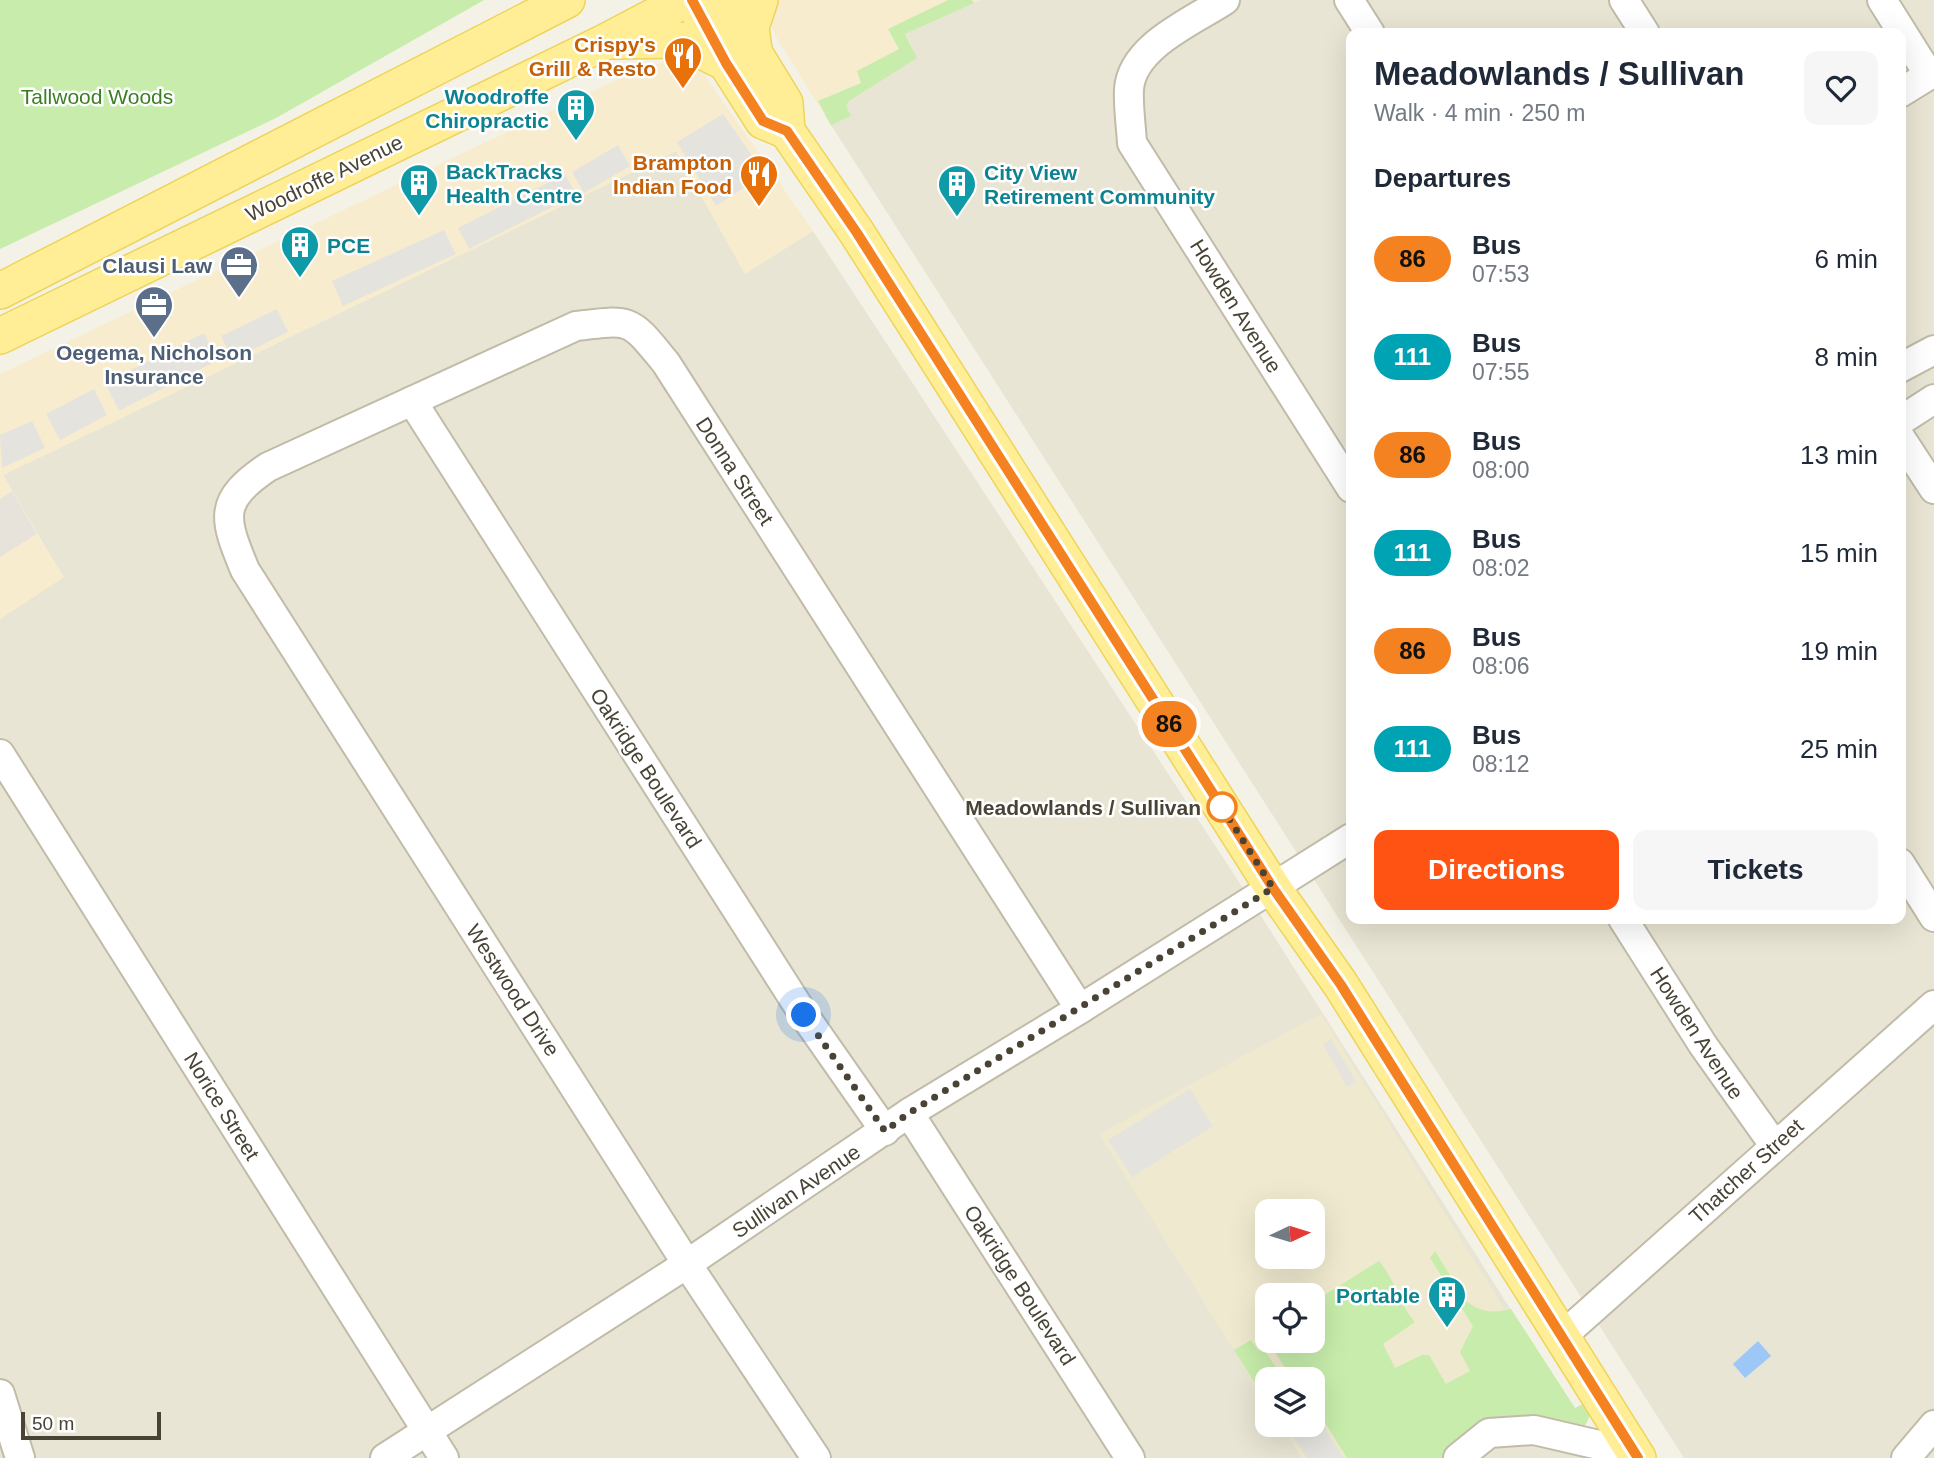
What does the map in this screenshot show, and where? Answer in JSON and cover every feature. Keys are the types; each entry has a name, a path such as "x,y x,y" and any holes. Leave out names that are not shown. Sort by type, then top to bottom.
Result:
{"main road":[{"path":"0,291 567,0"},
{"name":"Woodroffe Avenue","path":"0,336 605,42 685,0"},
{"path":"692,0 740,60"},
{"path":"722,0 740,60 763,121 787,131 864,244 1273,888 1346,993 1560,1339 1633,1450"},
{"path":"740,60 760,0"},
{"path":"605,42 680,40 740,60"}],"street":[{"name":"Howden Avenue","path":"1225,0 1160,43 1138,61 1129,87 1132,143 1346,480"},
{"path":"1349,0 1367,28"},
{"path":"1624,0 1642,28"},
{"path":"1882,0 1901,28"},
{"path":"1906,36 1931,73 1906,89"},
{"name":"Donna Street","path":"229,514 234,495 268,467 576,326 615,321 635,326 673,374 1080,1009"},
{"path":"1906,365 1934,350"},
{"path":"1906,417 1934,399"},
{"name":"Oakridge Boulevard","path":"412,401 804,1015 885,1131"},
{"path":"1906,446 1934,489"},
{"name":"Westwood Drive","path":"229,514 231,537 245,570 687,1264 816,1458"},
{"name":"Norice Street","path":"0,754 444,1458"},
{"name":"Sullivan Avenue","path":"385,1458 687,1264 909,1113 1346,841"},
{"path":"1906,873 1934,917"},
{"name":"Howden Avenue","path":"1626,924 1703,1045 1774,1145"},
{"name":"Thatcher Street","path":"1560,1339 1774,1145 1934,1005"},
{"name":"Oakridge Boulevard","path":"909,1113 1130,1458"},
{"path":"0,1394 20,1458"},
{"path":"1911,1456 1934,1425"},
{"path":"1458,1458 1489,1433 1534,1430 1633,1450"}],"shaded area":[{"path":"772,0 979,0 905,34 913,48 824,114 776,37 771,25"},
{"path":"979,0 1934,0 1934,1458 1684,1458 824,114 913,49 905,34"},
{"path":"679,59 703,73 813,231 745,274 676,151 3,475 12,491 0,499 0,374 643,67"},
{"path":"723,114 765,174 716,206 677,142"},
{"path":"618,145 630,166 584,193 572,172"},
{"path":"676,151 745,273 813,231 1256,908 1605,1458 0,1458 0,619 63,577 3,475"},
{"path":"565,174 576,195 469,249 458,228"},
{"path":"444,230 456,254 343,306 332,281"},
{"path":"277,309 288,332 233,359 221,336"},
{"path":"204,333 218,360 119,411 105,383"},
{"path":"94,389 107,415 60,440 46,414"},
{"path":"32,421 45,448 2,468 0,435"},
{"path":"12,491 37,534 0,557 0,499"},
{"path":"37,534 64,577 0,619 0,557"},
{"path":"1321,1014 1567,1410 1424,1458 1302,1458 1289,1437 1325,1437 1325,1367 1255,1367 1255,1384 1099,1134"},
{"path":"1331,1039 1356,1082 1347,1087 1323,1044"},
{"path":"1190,1089 1213,1126 1132,1177 1108,1140"},
{"path":"1325,1429 1344,1458 1307,1458 1294,1437 1325,1437"}],"green space":[{"name":"Tallwood Woods","path":"0,0 484,0 276,118 0,249"},
{"path":"948,0 972,0 974,3 905,34 917,58 849,101 846,106 851,116 831,125 818,101 861,83 857,71 899,49 888,29"},
{"path":"1435,1251 1466,1301 1477,1308 1487,1311 1511,1309 1575,1408 1586,1402 1591,1413 1585,1426 1447,1458 1347,1458 1325,1423 1325,1367 1284,1367 1276,1353 1325,1353 1325,1295 1379,1261 1415,1322 1383,1344 1395,1368 1422,1355 1429,1355 1446,1384 1470,1371 1460,1352 1473,1326 1430,1258"},
{"path":"1251,1340 1255,1346 1255,1353 1267,1353 1276,1367 1255,1367 1255,1383 1234,1350"}],"water":[{"path":"1758,1341 1771,1356 1745,1378 1733,1364"}],"bus line":[{"name":"86","path":"692,0 726,63 763,121 787,131 857,233 1273,888 1341,985 1560,1339 1638,1458"}],"place":[{"name":"Crispy's Grill & Resto","path":"683,90"},
{"name":"Woodroffe Chiropractic","path":"576,142"},
{"name":"Brampton Indian Food","path":"759,208"},
{"name":"BackTracks Health Centre","path":"419,217"},
{"name":"City View Retirement Community","path":"957,218"},
{"name":"PCE","path":"300,279"},
{"name":"Clausi Law","path":"239,299"},
{"name":"Oegema, Nicholson Insurance","path":"154,339"},
{"name":"Meadowlands / Sullivan","path":"1222,807"},
{"name":"Portable","path":"1447,1329"}],"route":[{"path":"804,1015 885,1131 909,1113 1273,888 1218,801 1222,807"}]}
